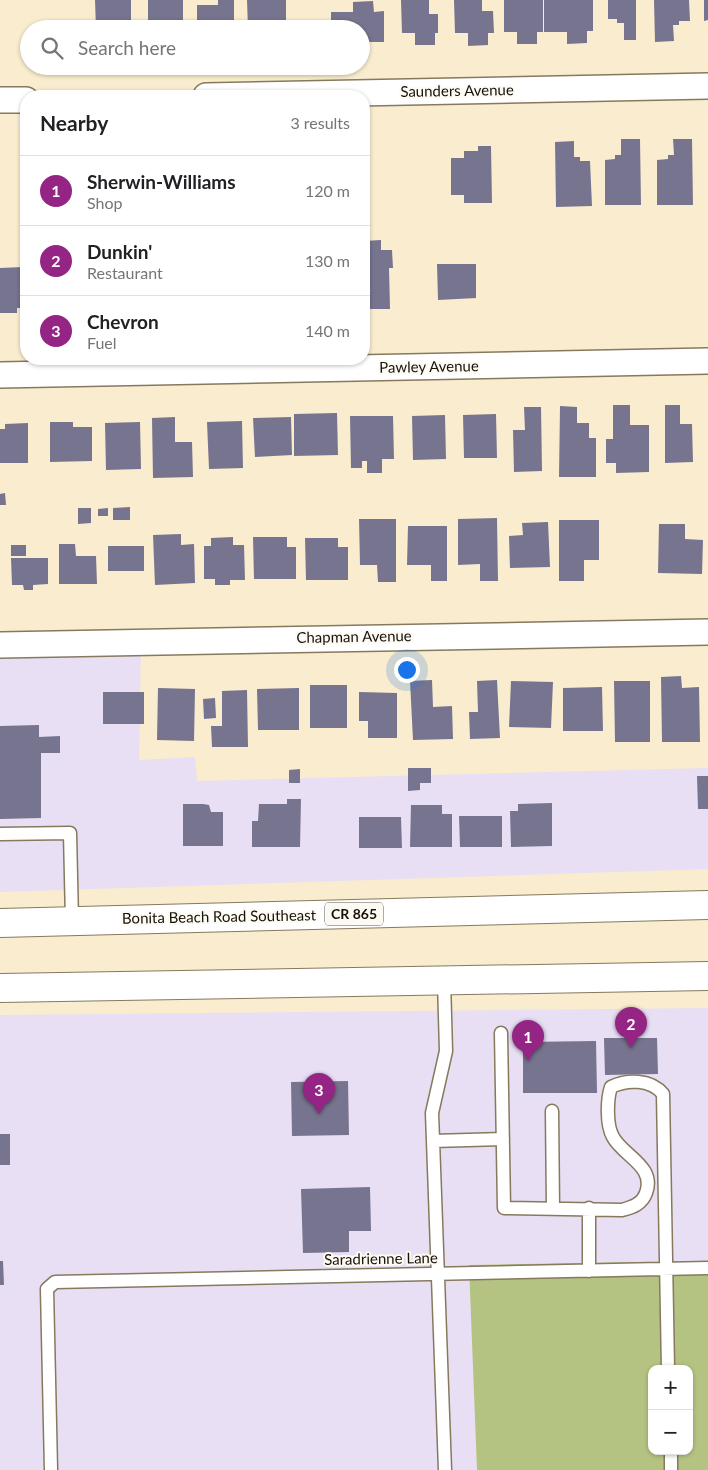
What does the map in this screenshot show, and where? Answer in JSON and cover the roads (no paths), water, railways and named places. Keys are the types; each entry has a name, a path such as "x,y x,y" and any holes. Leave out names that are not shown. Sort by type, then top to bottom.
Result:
{"main road":[{"name":"Bonita Beach Road Southeast","path":"0,923 708,905"},
{"path":"0,988 708,976"}],"street":[{"name":"Saunders Avenue","path":"370,93 708,86"},
{"path":"0,100 20,100"},
{"name":"Pawley Avenue","path":"0,375 708,361"},
{"name":"Chapman Avenue","path":"0,645 708,632"}],"lane":[{"path":"0,834 70,833 72,921"},
{"path":"444,981 446,1050 433,1103 433,1140 445,1470"},
{"path":"501,1033 504,1208 622,1210 634,1207 646,1195 647,1178 643,1168 620,1146 610,1131 609,1094 611,1087 625,1083 647,1082 657,1086 663,1094 668,1365"},
{"path":"552,1111 553,1208"},
{"path":"433,1140 503,1140"},
{"path":"589,1208 589,1271"},
{"name":"Saradrienne Lane","path":"51,1470 47,1289 55,1282 708,1268"},
{"path":"671,1455 671,1470"}],"place":[{"name":"Dunkin'","path":"631,1048"},
{"name":"Sherwin-Williams","path":"528,1061"},
{"name":"Chevron","path":"319,1114"}]}
